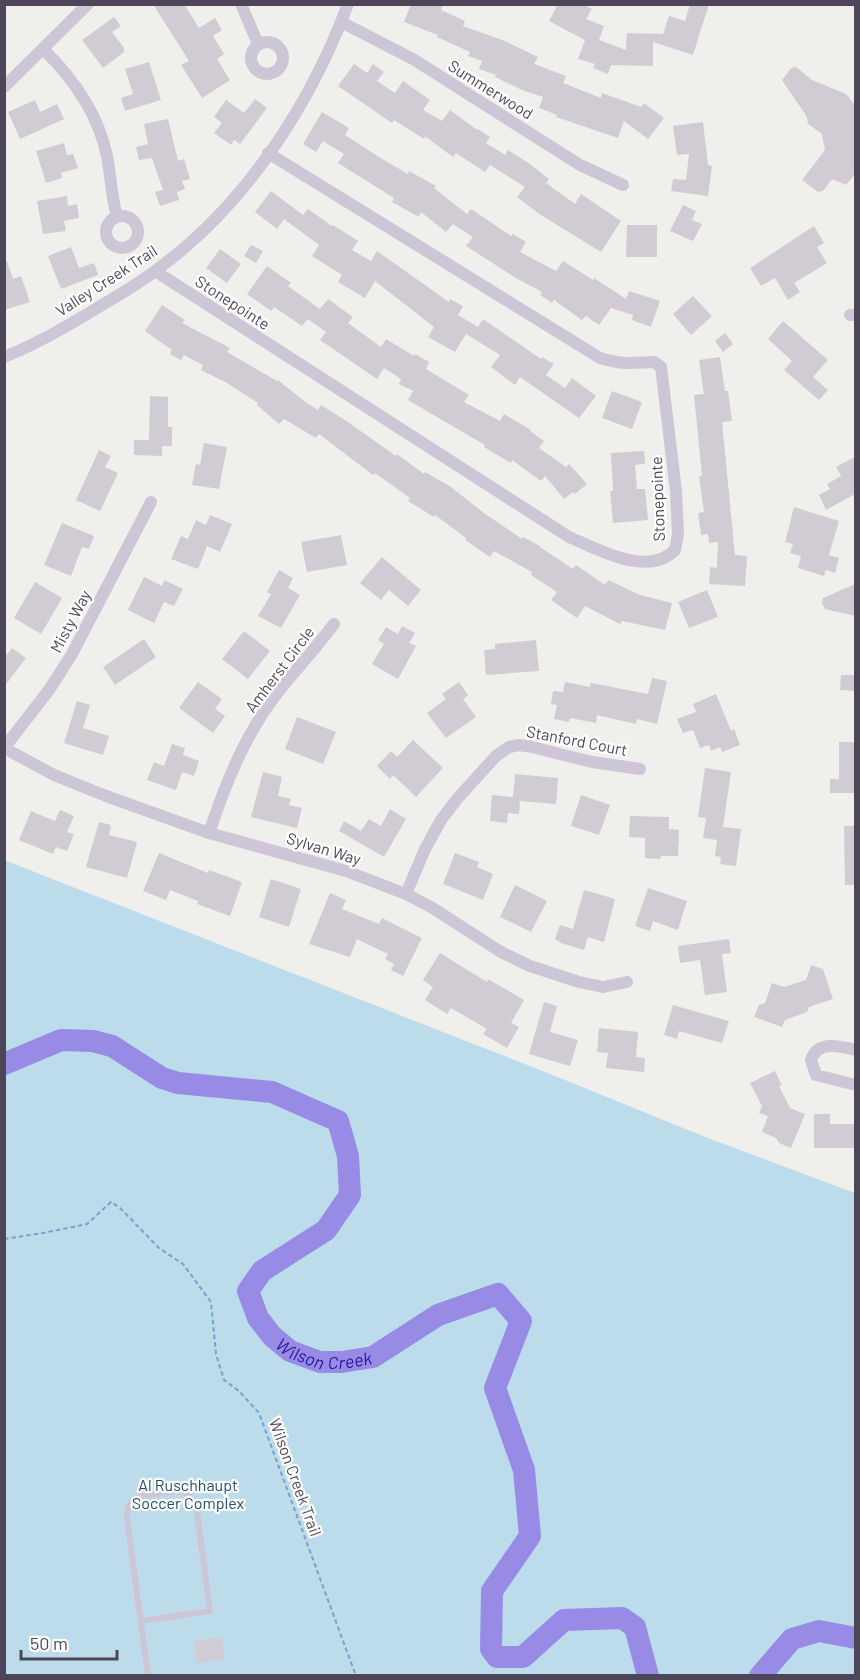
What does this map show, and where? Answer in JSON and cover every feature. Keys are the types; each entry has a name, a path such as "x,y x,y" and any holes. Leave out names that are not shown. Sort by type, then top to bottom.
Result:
{"street":[{"path":"4,87 88,4"},
{"path":"241,4 258,44"},
{"name":"Valley Creek Trail","path":"4,357 80,319 155,271 222,210 268,153 308,92 326,57 348,4"},
{"name":"Summerwood","path":"341,22 413,59 580,165 623,185"},
{"path":"43,49 72,79 94,116 106,154 117,216"},
{"name":"Stonepointe","path":"155,271 569,537 597,549 640,562 661,560 675,550 678,534 676,491 661,367 654,362 619,363 600,358 268,153"},
{"name":"Misty Way","path":"4,748 49,690 72,654 151,502"},
{"name":"Amherst Circle","path":"209,833 226,785 251,734 275,696 334,624"},
{"name":"Stanford Court","path":"406,894 425,849 441,820 496,756 508,747 519,745 532,747 592,762 640,769"},
{"name":"Sylvan Way","path":"4,748 65,779 209,833 346,871 406,894 431,907 501,952 530,966 579,982 603,987 627,982"},
{"path":"855,1050 828,1046 819,1048 811,1060 816,1075 855,1085"}],"lane":[{"path":"141,1621 210,1611 196,1505 184,1492 173,1491 141,1496 128,1507 127,1518 148,1676"}],"path":[{"name":"Wilson Creek Trail","path":"4,1239 87,1224 111,1202 120,1208 159,1248 183,1264 211,1302 216,1354 224,1380 239,1391 259,1413 356,1676"}],"green space":[{"name":"Al Ruschhaupt Soccer Complex","path":"4,860 708,1138 855,1193 855,1675 5,1675"}],"building":[{"path":"153,4 184,4 199,28 215,18 222,30 213,36 224,54 217,59 230,80 202,98 181,65 189,61"},
{"path":"411,4 443,4 441,10 465,21 463,26 505,41 538,57 534,64 566,76 563,83 601,98 602,93 641,107 644,103 664,118 648,139 624,121 618,138 556,117 557,115 539,108 543,97 522,90 495,77 496,75 479,69 482,61 468,56 470,52 437,37 438,35 404,22"},
{"path":"558,4 583,4 592,9 586,19 604,26 599,40 626,50 627,33 663,34 669,16 685,21 690,4 709,4 693,55 653,42 653,66 611,65 608,74 593,68 595,64 578,59 585,40 549,21"},
{"path":"114,17 121,26 112,32 124,48 124,52 103,68 82,40"},
{"path":"149,62 161,100 125,111 121,98 133,94 125,69"},
{"path":"354,64 367,73 373,64 384,72 377,81 395,93 403,81 430,100 423,110 442,121 450,110 490,137 486,143 505,155 508,150 527,162 549,179 546,183 575,204 581,194 621,221 601,252 541,215 517,197 525,187 490,165 485,172 456,153 453,157 425,136 424,139 394,120 392,123 338,86"},
{"path":"796,67 812,80 846,94 855,105 855,174 846,185 832,179 823,191 818,192 802,180 825,150 822,134 808,124 807,117 782,80 791,68"},
{"path":"255,99 267,108 240,144 234,140 231,145 214,133 222,123 214,117 226,100 244,113"},
{"path":"35,100 40,112 57,104 64,119 20,139 8,112"},
{"path":"322,112 349,128 345,135 408,174 409,171 436,186 434,188 467,214 471,209 511,236 513,234 526,242 520,252 556,271 563,261 626,299 629,291 660,301 651,327 632,320 633,315 611,308 599,325 586,316 582,320 554,300 552,303 540,295 542,292 466,246 473,237 453,224 446,232 421,212 419,217 392,202 394,198 338,163 344,154 323,141 316,152 303,144"},
{"path":"168,119 178,161 184,159 190,179 182,181 185,189 177,192 179,200 160,206 155,192 163,190 152,158 139,160 136,147 148,144 144,124"},
{"path":"703,122 708,165 712,166 708,196 671,191 673,179 686,180 689,154 677,155 673,126"},
{"path":"64,143 67,155 73,154 78,168 61,173 62,178 46,183 36,151"},
{"path":"271,191 303,215 308,209 358,241 352,250 371,261 377,251 449,302 450,299 463,306 458,315 478,327 483,319 541,359 542,357 554,364 546,375 565,388 572,378 596,396 579,418 520,377 515,385 491,367 500,355 466,334 455,352 428,337 434,327 375,281 365,298 338,282 342,275 312,256 319,245 284,219 277,229 255,212"},
{"path":"67,196 68,206 77,204 79,218 64,221 66,231 43,234 37,201"},
{"path":"683,205 696,211 692,220 702,224 693,241 670,231"},
{"path":"627,225 657,225 657,257 626,257"},
{"path":"814,226 824,243 817,247 827,263 794,283 800,292 788,300 775,278 761,286 750,268"},
{"path":"251,245 263,251 256,263 244,256"},
{"path":"71,247 79,268 94,263 98,275 61,289 48,256"},
{"path":"220,249 241,264 227,283 206,268"},
{"path":"4,261 7,261 13,279 21,276 30,302 4,310"},
{"path":"267,266 291,283 288,286 320,309 328,299 353,317 348,323 381,347 386,339 429,362 426,369 469,395 464,402 500,421 504,414 531,430 544,441 539,448 566,467 569,464 587,484 575,494 573,492 564,499 545,476 541,481 512,460 511,463 408,400 413,391 399,384 401,379 384,368 377,379 320,340 326,332 308,319 302,326 274,307 271,311 247,294"},
{"path":"693,296 712,316 691,335 673,314"},
{"path":"162,305 185,320 182,323 230,348 227,352 278,380 318,410 321,405 345,420 424,474 425,472 451,487 522,539 523,537 540,546 573,569 576,565 605,585 608,580 640,595 672,603 665,630 622,621 620,624 585,606 577,618 551,600 557,592 531,575 532,572 494,551 490,557 435,515 434,517 408,501 410,498 375,473 373,475 319,434 316,438 284,419 279,424 257,405 258,403 201,370 203,365 184,355 181,360 170,354 172,350 145,331"},
{"path":"783,321 828,360 813,377 828,390 819,400 784,370 792,361 768,339"},
{"path":"725,333 733,344 723,352 715,341"},
{"path":"720,357 732,421 722,422 735,555 747,556 745,586 709,584 710,567 717,568 718,542 709,543 708,534 701,535 698,513 704,512 699,476 702,476 694,395 704,394 699,360"},
{"path":"612,391 642,402 632,429 602,418"},
{"path":"150,396 168,397 168,427 172,427 172,446 162,446 162,456 134,455 134,440 149,440"},
{"path":"204,443 227,447 219,489 192,485 196,464 200,465"},
{"path":"99,450 111,456 105,467 118,473 100,511 76,500"},
{"path":"644,451 645,464 635,465 637,489 645,489 648,520 613,523 610,491 613,491 611,453"},
{"path":"855,457 855,494 826,510 819,495 830,489 827,484 841,476 836,467"},
{"path":"794,507 839,521 829,555 839,558 835,573 826,570 824,576 798,568 801,556 790,553 793,544 785,542"},
{"path":"210,515 232,524 220,552 207,546 198,569 171,559 181,536 188,539 196,520 206,525"},
{"path":"62,523 94,536 89,549 82,547 71,576 44,565"},
{"path":"341,535 347,565 307,572 301,542"},
{"path":"382,557 421,590 408,606 389,590 381,600 360,583"},
{"path":"279,570 293,578 288,588 300,595 281,628 258,616 271,594 267,592"},
{"path":"144,577 162,586 164,580 183,589 174,606 164,602 154,623 128,610"},
{"path":"35,582 62,598 41,634 14,618"},
{"path":"855,584 855,616 825,609 822,603 823,598"},
{"path":"707,590 718,617 689,628 678,602"},
{"path":"402,626 415,633 409,643 416,646 398,679 372,664 384,644 378,640 386,627 398,634"},
{"path":"244,631 270,651 248,679 222,659"},
{"path":"144,639 156,657 115,685 103,667"},
{"path":"536,640 539,671 486,675 484,650 495,649 495,644"},
{"path":"12,648 26,658 4,687 4,658"},
{"path":"841,675 855,675 855,691 840,690"},
{"path":"652,678 667,681 657,724 637,719 636,724 597,715 596,723 570,718 569,722 554,719 557,705 551,704 553,691 563,692 565,682 590,687 591,683 648,694"},
{"path":"198,682 222,699 215,709 225,716 213,733 179,708"},
{"path":"459,682 468,695 463,699 476,717 446,738 427,713 446,699 442,694"},
{"path":"716,694 731,731 734,729 740,745 722,752 720,747 711,751 709,745 700,748 693,730 683,733 677,719 696,712 693,704"},
{"path":"77,701 90,705 83,728 109,736 103,755 64,743"},
{"path":"297,717 336,732 323,764 285,749"},
{"path":"413,740 443,768 416,797 393,775 390,779 377,766 391,751 397,757"},
{"path":"839,742 855,742 855,793 830,793 830,779 839,779"},
{"path":"172,744 185,748 183,755 199,761 194,776 182,772 176,790 147,780 154,762 164,766"},
{"path":"705,768 731,772 723,827 741,829 736,866 720,864 721,857 715,856 717,840 703,838 706,818 698,817"},
{"path":"263,772 282,777 278,796 291,799 289,805 302,808 297,828 251,817"},
{"path":"515,774 558,778 556,804 520,801 519,814 508,813 507,823 490,821 492,795 513,797"},
{"path":"581,795 610,805 599,835 571,826"},
{"path":"390,809 406,819 384,857 339,831 344,821 361,831 369,819 381,826"},
{"path":"60,810 74,816 67,832 74,834 67,851 56,847 53,854 19,840 31,811 55,821"},
{"path":"630,816 669,817 669,829 679,830 678,856 661,856 660,859 645,858 645,838 629,837"},
{"path":"99,822 111,825 109,835 137,842 127,878 86,867"},
{"path":"844,826 855,826 855,885 845,885"},
{"path":"159,853 208,873 209,870 242,882 230,916 197,904 198,901 170,890 166,900 143,891"},
{"path":"455,853 479,862 477,867 493,874 483,900 443,884"},
{"path":"271,879 301,889 289,927 259,917"},
{"path":"515,885 547,901 531,932 500,917"},
{"path":"648,888 687,901 678,930 653,921 650,931 635,926"},
{"path":"584,890 615,899 604,942 588,937 584,950 555,939 560,925 573,929"},
{"path":"330,893 346,900 342,909 379,924 382,918 422,938 403,976 391,970 394,964 385,959 388,954 357,939 350,957 309,944"},
{"path":"729,939 731,953 722,954 727,992 705,995 700,960 680,963 678,946"},
{"path":"440,953 487,982 488,979 524,1000 511,1023 519,1027 507,1048 483,1034 487,1029 451,1008 447,1014 425,1000 433,987 423,980"},
{"path":"811,965 823,969 833,999 809,1007 807,1012 785,1020 782,1027 754,1017 759,1005 765,1003 772,983 784,987 806,980"},
{"path":"544,1002 557,1006 550,1032 578,1040 570,1066 529,1054"},
{"path":"673,1005 729,1021 722,1043 679,1031 677,1039 664,1035"},
{"path":"599,1028 638,1032 636,1057 645,1058 644,1072 606,1068 608,1053 597,1052"},
{"path":"775,1071 782,1085 779,1086 790,1108 805,1114 791,1148 762,1132 768,1116 759,1113 762,1106 750,1083"},
{"path":"814,1114 830,1114 830,1124 855,1124 855,1148 814,1148"},
{"path":"222,1637 225,1659 197,1663 194,1641"}],"waterway":[{"name":"Wilson Creek","path":"4,1064 61,1040 93,1041 112,1046 162,1078 178,1083 272,1092 338,1121 348,1156 350,1195 326,1230 262,1271 248,1291 258,1318 272,1336 290,1351 320,1362 342,1362 373,1357 438,1315 498,1294 521,1321 495,1388 524,1470 530,1536 492,1591 491,1649 497,1657 523,1657 564,1620 622,1618 635,1627 648,1676"},
{"name":"Wilson Creek","path":"760,1676 792,1639 819,1631 856,1638"}]}
